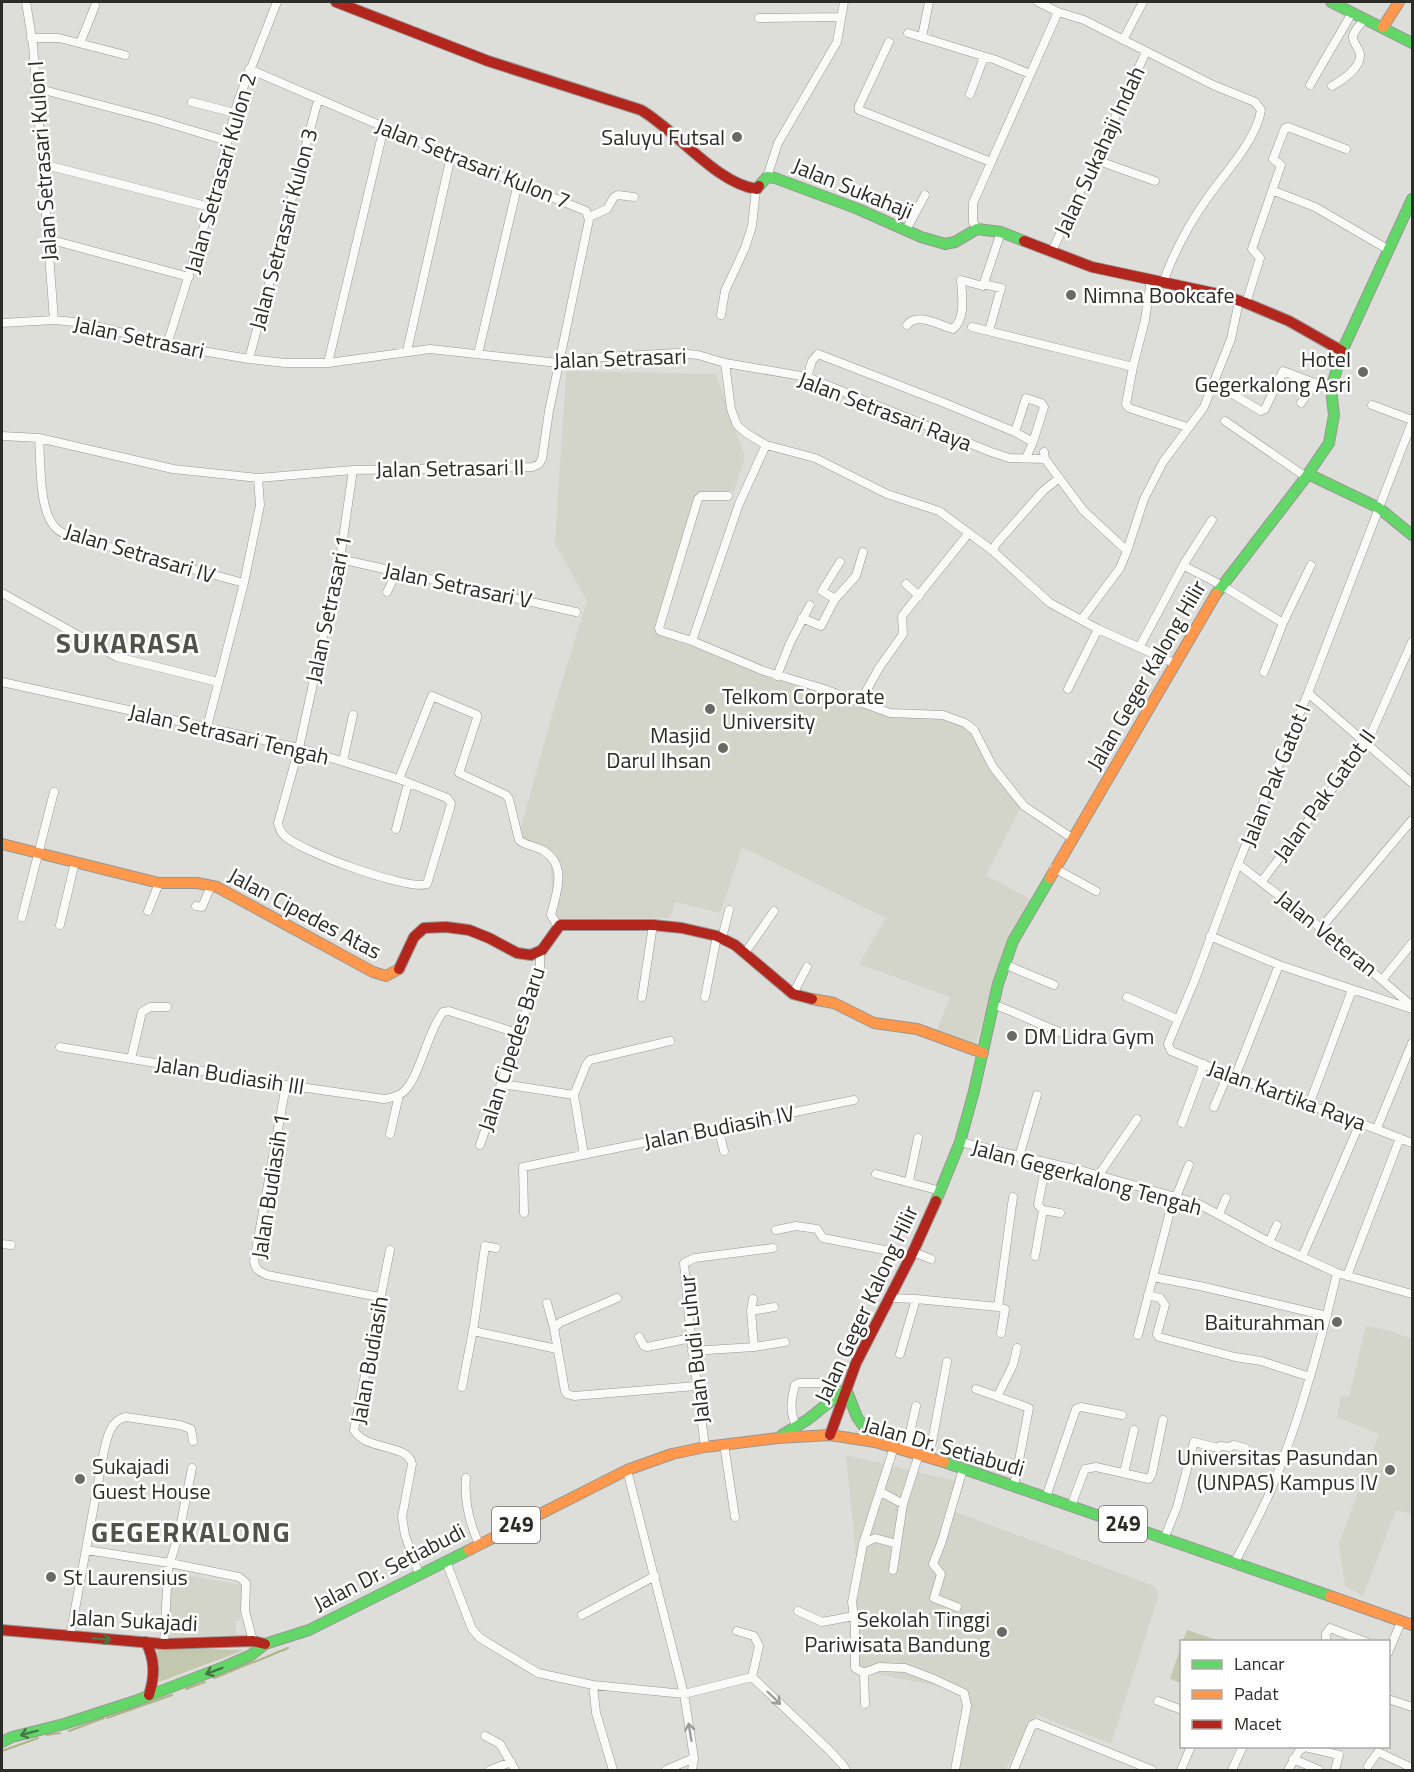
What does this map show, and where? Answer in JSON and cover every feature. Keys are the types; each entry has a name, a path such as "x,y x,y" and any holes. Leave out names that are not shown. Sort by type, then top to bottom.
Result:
{"main road":[{"path":"336,2 488,61 641,110 657,119 717,171 740,185 756,189"},
{"path":"1331,2 1413,43"},
{"path":"1383,27 1399,2"},
{"name":"Jalan Sukahaji","path":"756,189 767,177 775,178 945,244 955,242 977,229"},
{"name":"Jalan Geger Kalong Hilir","path":"830,1435 843,1391 941,1191 960,1142 1004,964 1013,940 1221,585 1307,475 1329,443 1332,436 1334,413 1330,389 1342,351 1413,199"},
{"path":"977,229 1001,232 1092,267 1243,302 1289,321 1342,351"},
{"path":"1307,475 1379,508 1413,536"},
{"name":"Jalan Cipedes Atas","path":"2,844 159,883 197,883 217,887 373,972 386,976 396,972 416,934 426,928 466,929 520,953 532,955 540,953"},
{"path":"540,953 558,926 653,925 682,928 719,937 745,953 793,994 821,1002 834,1003 874,1023 917,1029 983,1053"},
{"path":"778,1438 797,1427 843,1391 859,1423 875,1442"},
{"name":"Jalan Dr. Setiabudi","path":"2,1743 12,1737 104,1711 149,1695 251,1655 265,1644 303,1633 627,1470 672,1454 705,1447 778,1438 830,1435 875,1442 906,1450 1413,1625"},
{"name":"Jalan Sukajadi","path":"2,1630 164,1644 253,1641 265,1644"},
{"path":"146,1642 152,1654 155,1669 154,1683 149,1695"},
{"path":"228,1642 234,1652 235,1662"}],"street":[{"name":"Jalan Setrasari Kulon I","path":"26,2 32,38 54,320"},
{"name":"Jalan Setrasari Kulon 2","path":"167,345 210,207 235,113 249,69 276,2"},
{"path":"767,177 778,143 837,42 844,2"},
{"path":"922,37 929,2"},
{"path":"1043,3 1058,12 1079,17 1146,52 1258,105 1261,113 1241,155 1207,198 1182,237 1163,283"},
{"path":"1121,39 1139,3"},
{"path":"80,43 95,6"},
{"path":"977,229 974,222 973,203 1058,12"},
{"path":"1310,85 1352,13"},
{"path":"759,18 840,17"},
{"path":"1332,86 1349,75 1359,60 1360,53 1353,37 1364,20"},
{"path":"908,33 1030,74"},
{"path":"32,38 58,38 125,55"},
{"path":"889,42 859,108 864,113 991,162"},
{"name":"Jalan Sukahaji Indah","path":"1052,251 1146,52"},
{"path":"970,94 984,57"},
{"name":"Jalan Setrasari Kulon 7","path":"249,69 451,156 583,208 589,217 558,363"},
{"path":"36,88 227,141"},
{"name":"Jalan Setrasari Kulon 3","path":"249,359 318,100"},
{"path":"192,102 235,113"},
{"path":"328,363 384,127"},
{"path":"1082,619 1119,568 1127,551 1144,498 1163,462 1203,407 1214,383 1260,258 1252,249 1281,165 1273,159 1285,128 1288,127 1346,149"},
{"path":"407,351 451,156"},
{"path":"1096,160 1155,181"},
{"path":"42,164 210,207"},
{"path":"478,354 518,183"},
{"path":"721,315 725,291 745,248 752,226 756,189"},
{"path":"1274,191 1315,207 1389,250"},
{"path":"589,217 607,209 614,197 618,195 634,197"},
{"path":"906,230 925,195"},
{"path":"983,284 1001,232"},
{"path":"48,239 189,277"},
{"path":"1151,279 1145,320 1125,402 1127,406 1187,427"},
{"path":"907,325 911,320 919,319 954,329 961,320 961,280 1001,288 989,331"},
{"name":"Jalan Setrasari","path":"2,323 54,320 98,326 167,345 285,363 328,363 430,349 558,363 570,359 676,353 698,355 724,363"},
{"path":"972,327 1133,367"},
{"path":"807,377 812,361 818,354 942,402 1015,432 1033,442"},
{"name":"Jalan Setrasari II","path":"2,435 39,438 173,468 258,478 353,470 537,465 542,459 558,363"},
{"path":"724,363 731,409 738,425 766,445 815,458 887,494 939,511 993,551 1046,600 1098,629 1176,664"},
{"name":"Jalan Setrasari Raya","path":"724,363 807,377 1009,458 1045,455 1083,510 1127,551"},
{"path":"1214,383 1261,411 1265,409 1282,371 1330,389"},
{"path":"1301,403 1314,384"},
{"path":"1015,432 1024,399 1041,403 1044,406 1026,458"},
{"path":"1372,405 1413,421"},
{"path":"1225,421 1307,475"},
{"name":"Jalan Pak Gatot I","path":"1168,1041 1194,982 1238,864 1308,693 1379,508 1411,434 1413,421"},
{"name":"Jalan Setrasari IV","path":"39,438 44,497 48,514 57,529 69,536 244,583"},
{"path":"692,641 739,504 766,445"},
{"name":"Jalan Setrasari 1","path":"353,470 340,559 299,748 278,823 282,834 297,845 363,871 415,886 428,884 450,803"},
{"path":"207,727 244,583 260,505 258,478"},
{"path":"993,551 996,544 1043,491 1059,478"},
{"path":"728,496 701,496 698,499 658,628 661,632 692,641 777,676 821,688 894,713 943,715 972,727 993,767 1024,806 1072,838"},
{"path":"1140,646 1212,520"},
{"path":"860,702 879,668 903,634 902,616 968,534"},
{"path":"802,618 821,626 835,599 856,576 863,552"},
{"name":"Jalan Setrasari V","path":"340,559 576,612"},
{"path":"835,599 822,591 840,562"},
{"path":"1264,672 1283,623 1311,565"},
{"path":"1184,566 1221,585 1283,623"},
{"path":"387,592 397,572"},
{"path":"906,584 919,596"},
{"path":"2,593 117,657 218,682"},
{"path":"777,676 810,605"},
{"path":"1068,689 1098,629"},
{"name":"Jalan Pak Gatot II","path":"1262,881 1367,743 1413,642"},
{"name":"Jalan Setrasari Tengah","path":"2,682 299,748 399,779 447,798 450,803"},
{"path":"1308,693 1413,783"},
{"path":"399,779 432,696 477,715 459,773 508,797 519,840 546,851 558,865 559,882 551,915 558,926"},
{"path":"343,760 353,715"},
{"path":"396,829 408,783"},
{"path":"22,917 54,792"},
{"path":"1321,928 1413,820"},
{"path":"60,925 75,862"},
{"name":"Jalan Veteran","path":"1238,864 1383,979 1413,1008"},
{"path":"1054,867 1096,891"},
{"path":"148,911 159,883"},
{"path":"196,906 202,907 211,886"},
{"path":"705,997 719,937 729,910"},
{"path":"745,953 774,911"},
{"path":"642,998 653,925"},
{"path":"1210,936 1279,966 1413,1008"},
{"path":"1383,979 1413,943"},
{"name":"Jalan Cipedes Baru","path":"480,1145 540,970 540,953"},
{"path":"1004,964 1054,985"},
{"path":"1214,1107 1232,1076 1279,966"},
{"path":"793,994 807,967"},
{"path":"1309,1105 1352,990"},
{"path":"1127,997 1177,1019"},
{"path":"994,1005 1017,1012 1031,1022 1060,1032"},
{"path":"131,1059 142,1012 150,1007 167,1007"},
{"path":"390,1134 399,1095 410,1085 431,1031 443,1012 449,1011 517,1032"},
{"path":"584,1155 574,1095 586,1065 590,1060 670,1041"},
{"name":"Jalan Kartika Raya","path":"1168,1041 1171,1051 1413,1143"},
{"path":"1377,1128 1413,1043"},
{"name":"Jalan Budiasih III","path":"60,1047 384,1099 399,1095"},
{"path":"1182,1123 1204,1064"},
{"path":"502,1084 574,1095"},
{"name":"Jalan Budiasih 1","path":"286,1085 254,1261 255,1266 267,1275 380,1297"},
{"path":"1019,1156 1037,1095"},
{"name":"Jalan Budiasih IV","path":"524,1213 523,1167 854,1100"},
{"path":"1098,1176 1137,1119"},
{"path":"1302,1257 1360,1122"},
{"path":"718,1127 724,1151"},
{"name":"Jalan Geger Kalong Hilir","path":"909,1181 918,1138"},
{"path":"1347,1276 1400,1138"},
{"name":"Jalan Gegerkalong Tengah","path":"960,1142 1197,1203 1269,1242 1337,1273 1411,1294"},
{"path":"1046,1163 1037,1203 1043,1210 1060,1213"},
{"path":"1138,1335 1175,1197 1189,1165"},
{"name":"Jalan Geger Kalong Hilir","path":"876,1174 941,1191"},
{"path":"998,1307 1013,1197"},
{"path":"1218,1214 1226,1198"},
{"path":"1035,1256 1043,1210"},
{"path":"1269,1242 1277,1225"},
{"path":"776,1230 796,1226 817,1229 823,1238 931,1259"},
{"path":"2,1244 11,1245"},
{"path":"462,1387 473,1331 485,1246 496,1248"},
{"name":"Jalan Budi Luhur","path":"705,1447 692,1351 684,1267 686,1261 773,1248"},
{"name":"Jalan Budiasih","path":"390,1250 354,1430 357,1437 364,1441 406,1454 411,1459 402,1517 405,1536 419,1574"},
{"path":"1234,1564 1273,1485 1310,1377 1337,1273"},
{"path":"1153,1277 1327,1316"},
{"path":"1411,1294 1413,1283"},
{"path":"1148,1295 1160,1298 1165,1305 1157,1334 1159,1337 1235,1357 1261,1361 1310,1377"},
{"path":"554,1328 561,1322 617,1298"},
{"path":"753,1299 751,1311 754,1347"},
{"path":"890,1299 916,1299 1005,1309 1001,1333"},
{"path":"900,1354 916,1299"},
{"path":"547,1303 567,1394 574,1396 696,1386"},
{"path":"751,1311 774,1307"},
{"path":"473,1331 557,1349"},
{"path":"639,1337 647,1347 691,1338"},
{"path":"692,1351 754,1347 785,1342"},
{"path":"998,1395 1013,1365 1017,1348"},
{"path":"893,1570 903,1504 924,1456 947,1362"},
{"path":"797,1427 792,1419 791,1406 795,1385 825,1383 843,1391"},
{"path":"976,1389 1029,1408 1014,1486"},
{"path":"906,1450 916,1406"},
{"path":"1046,1497 1076,1409 1081,1407 1122,1415"},
{"path":"70,1637 107,1437 113,1425 122,1418 187,1427 192,1433 193,1441"},
{"path":"1071,1506 1085,1469 1096,1467 1149,1479 1163,1420"},
{"path":"1124,1473 1134,1430"},
{"path":"1164,1539 1177,1507 1194,1442 1218,1448 1233,1445 1245,1448"},
{"path":"724,1444 735,1517"},
{"path":"894,1447 863,1544 852,1602 854,1665 858,1671 864,1673 879,1667 905,1668 964,1693 967,1706 955,1770"},
{"path":"164,1644 165,1592 192,1468"},
{"path":"957,1606 934,1598 941,1574 933,1563 942,1541 963,1469"},
{"path":"627,1470 684,1694 694,1758 692,1770"},
{"path":"466,1478 466,1505 472,1530 479,1544"},
{"path":"881,1492 903,1504"},
{"path":"863,1544 875,1538 897,1544"},
{"path":"86,1550 170,1563 244,1580 246,1583 245,1611 253,1641"},
{"path":"446,1561 472,1629 480,1638 538,1673 593,1686 684,1694 752,1677"},
{"path":"582,1615 655,1576"},
{"path":"798,1611 822,1622 854,1616"},
{"path":"1390,1648 1401,1622"},
{"path":"1326,1640 1326,1634 1330,1628 1363,1640"},
{"path":"737,1631 754,1636 758,1643 752,1677"},
{"path":"1340,1640 1347,1635"},
{"path":"864,1673 865,1704"},
{"path":"752,1677 828,1749 846,1770"},
{"path":"593,1686 596,1713 613,1770"},
{"path":"1390,1699 1413,1707"},
{"path":"1158,1701 1180,1709"},
{"path":"1014,1769 1032,1725 1036,1723 1131,1766 1152,1770"},
{"path":"485,1736 500,1744 515,1770"},
{"path":"1181,1770 1190,1748"},
{"path":"1232,1770 1242,1748"},
{"path":"1288,1770 1293,1759 1304,1748"},
{"path":"1309,1748 1339,1755 1335,1770"},
{"path":"1368,1766 1378,1752 1413,1768"},
{"path":"666,1770 694,1758"},
{"path":"1293,1759 1319,1770"},
{"path":"490,1770 511,1762"}],"shaded area":[{"name":"Telkom Corporate University","path":"566,371 716,374 745,457 734,491 699,492 696,496 655,630 660,636 776,680 894,718 913,716 942,719 971,730 990,770 1021,807 986,875 1030,899 1006,946 975,1047 936,1032 950,997 859,964 886,918 742,847 720,913 675,902 670,918 554,919 550,855 517,841 587,601 555,544"},
{"name":"Universitas Pasundan (UNPAS) Kampus IV","path":"1366,1326 1412,1339 1412,1514 1396,1510 1363,1596 1345,1586 1339,1544 1379,1434 1337,1417 1341,1396 1349,1397"},
{"name":"Sekolah Tinggi Pariwisata Bandung","path":"846,1455 960,1482 953,1511 1154,1586 1159,1594 1111,1744 1037,1715 1005,1770 951,1770 967,1692 858,1670 856,1555"},
{"path":"169,1572 242,1585 240,1620 235,1621 237,1635 165,1637"}],"green space":[{"path":"1187,1630 1217,1640 1183,1640"},
{"path":"157,1648 244,1650 159,1682"},
{"path":"1180,1649 1180,1683 1170,1679"}],"waterway":[{"path":"281,1651 288,1648"},
{"path":"269,1656 280,1651"},
{"path":"254,1662 269,1656"},
{"path":"229,1672 253,1662"},
{"path":"214,1678 227,1673"},
{"path":"186,1689 205,1682"},
{"path":"107,1718 172,1695"},
{"path":"69,1731 104,1718"},
{"path":"47,1735 60,1733"},
{"path":"2,1751 38,1738"}],"traffic: fast":[{"path":"1331,2 1412,43"},
{"path":"759,186 767,177 775,178 858,209 921,237 945,244 955,242 977,229 1001,232 1024,241"},
{"path":"1216,594 1306,477 1329,443 1334,415 1331,389 1342,351 1412,199"},
{"path":"1308,474 1379,508 1412,535"},
{"path":"936,1201 960,1142 998,984 1013,941 1050,878"},
{"path":"782,1435 807,1420 846,1389 857,1417 875,1442"},
{"path":"944,1462 1330,1596"},
{"path":"2,1742 12,1737 64,1724 135,1701 226,1666 251,1655 265,1644 309,1630 469,1550"}],"traffic: slow":[{"path":"1383,27 1399,2"},
{"path":"1050,878 1216,594"},
{"path":"2,844 159,883 197,883 217,887 373,972 386,976 399,969"},
{"path":"812,999 834,1003 874,1023 917,1029 983,1053"},
{"path":"469,1550 627,1470 672,1454 705,1447 778,1438 830,1435 875,1442 944,1462"},
{"path":"1330,1596 1412,1625"}],"traffic: jam":[{"path":"336,2 488,61 641,110 727,178 757,189 759,186"},
{"path":"1024,241 1092,267 1218,294 1246,303 1289,321 1342,351"},
{"path":"399,969 414,937 424,928 446,927 469,930 517,953 531,955 542,950 560,925 653,925 682,928 717,936 735,945 793,994 812,999"},
{"path":"830,1435 856,1363 913,1252 936,1201"},
{"path":"2,1630 164,1644 253,1641 265,1644"},
{"path":"146,1642 153,1668 149,1695"}],"place":[{"name":"Saluyu Futsal","path":"737,137"},
{"name":"Nimna Bookcafe","path":"1071,295"},
{"name":"Hotel Gegerkalong Asri","path":"1363,372"},
{"name":"Telkom Corporate University","path":"710,709"},
{"name":"Masjid Darul Ihsan","path":"723,748"},
{"name":"DM Lidra Gym","path":"1012,1036"},
{"name":"Baiturahman","path":"1337,1322"},
{"name":"Universitas Pasundan (UNPAS) Kampus IV","path":"1390,1470"},
{"name":"Sukajadi Guest House","path":"80,1479"},
{"name":"St Laurensius","path":"51,1577"},
{"name":"Sekolah Tinggi Pariwisata Bandung","path":"1002,1632"}],"district":[{"name":"SUKARASA","path":"128,643"},
{"name":"GEGERKALONG","path":"191,1532"}]}
